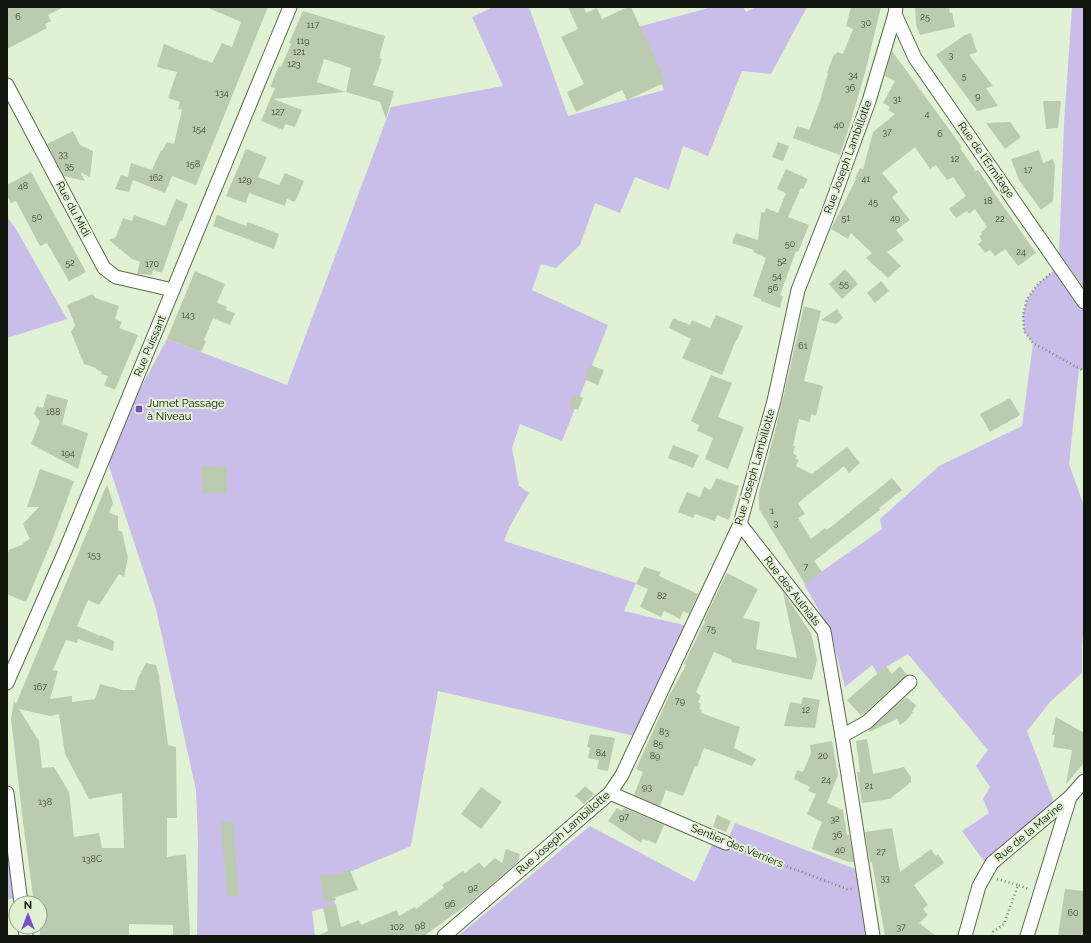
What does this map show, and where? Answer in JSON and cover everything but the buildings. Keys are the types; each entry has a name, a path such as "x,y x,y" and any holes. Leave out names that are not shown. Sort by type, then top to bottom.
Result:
{"street":[{"name":"Rue Puissant","path":"7,683 65,551 290,7"},
{"name":"Rue de l'Ermitage","path":"895,11 915,58 1084,302"},
{"name":"Rue Joseph Lambillotte","path":"444,936 610,793 622,775 740,524 774,401 798,290 826,219 869,101 895,11"},
{"name":"Rue du Midi","path":"7,85 104,268 116,277 173,290"},
{"name":"Rue des Aulniats","path":"740,524 824,631 873,936"},
{"path":"842,736 867,722 910,682"},
{"path":"1070,797 1084,781"},
{"path":"7,793 20,895"},
{"name":"Sentier des Verriers","path":"610,793 726,843"},
{"name":"Rue de la Marine","path":"965,936 979,886 992,863 1070,797"},
{"name":"Rue de la Marine","path":"1027,936 1070,797"}],"path":[{"path":"1059,266 1038,284 1028,299 1023,315 1024,331 1033,343 1084,371"},
{"name":"Sentier des Verriers","path":"726,843 847,889 866,888"},
{"path":"986,875 1041,893"},
{"path":"992,936 993,932 1004,924 1018,885"}],"shaded area":[{"path":"493,7 529,7 568,116 664,90 638,27 712,7 743,7 746,12 756,7 807,7 771,74 742,71 708,156 683,146 669,190 635,177 620,213 595,203 580,245 556,268 541,264 532,290 608,325 562,441 520,424 512,448 519,486 529,493 510,526 504,541 636,583 624,611 692,627 639,737 438,691 411,846 333,879 335,906 312,911 315,936 197,936 198,843 196,790 156,609 105,454 167,339 287,385 391,107 503,86 472,17"},
{"path":"1072,7 1084,7 1084,288 1059,253 1064,124"},
{"path":"7,217 16,229 67,319 7,338"},
{"path":"1059,266 1084,302 1084,371 1079,369 1069,464 1084,506 1084,618 1082,673 1050,702 1027,731 1054,802 986,864 962,831 989,813 983,799 990,787 976,766 988,750 908,654 886,667 878,674 872,665 845,687 830,630 804,584 882,529 880,519 939,466 1022,426 1033,343 1024,331 1023,315 1027,299 1038,284"},
{"path":"735,823 863,872 878,936 458,936 590,826 695,882 715,838 726,843"},
{"path":"7,830 19,895 8,895 7,899"}],"place":[{"name":"Jumet Passage à Niveau","path":"139,409"}]}
